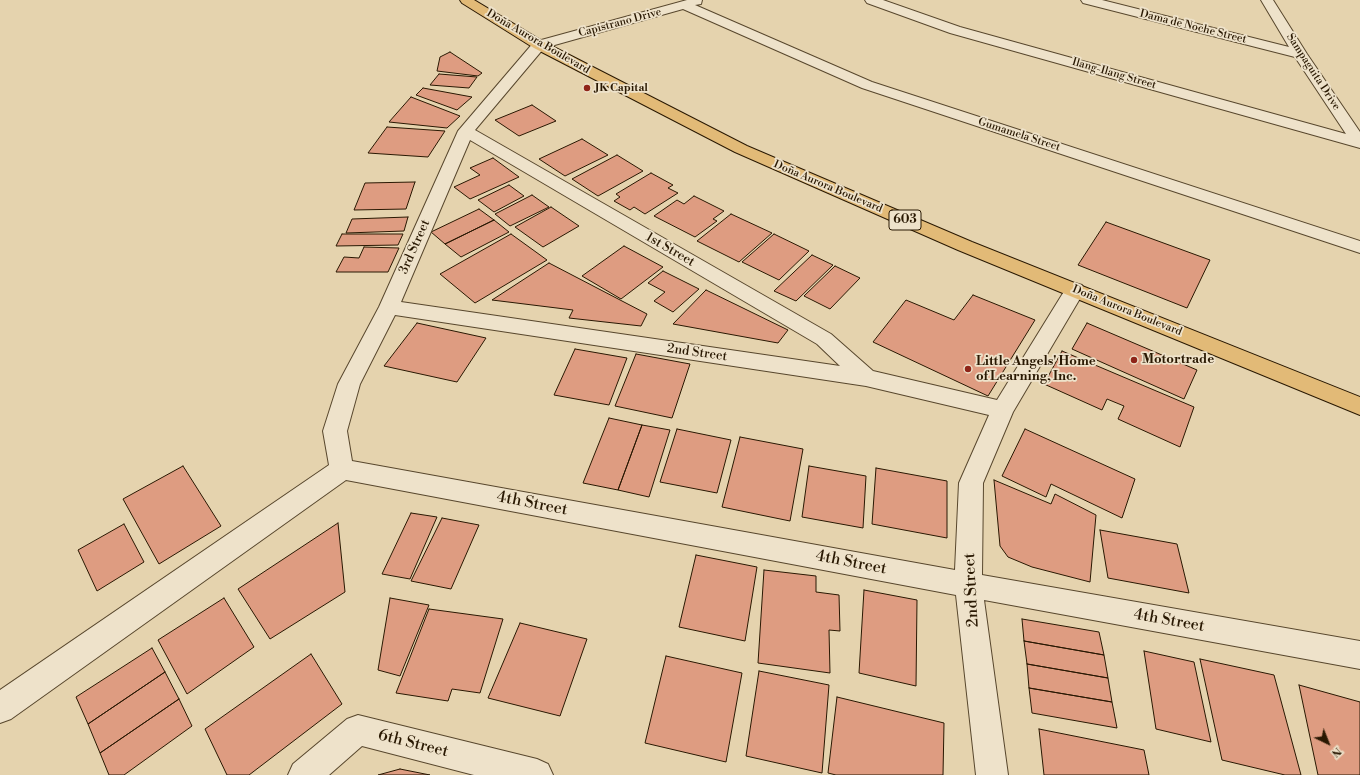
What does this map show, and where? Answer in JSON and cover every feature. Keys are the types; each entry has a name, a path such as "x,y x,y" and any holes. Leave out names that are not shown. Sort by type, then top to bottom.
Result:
{"main road":[{"name":"Doña Aurora Boulevard","path":"466,0 539,45 741,149 965,246 1360,406"}],"street":[{"name":"Capistrano Drive","path":"539,45 701,0"},
{"name":"Ilang-Ilang Street","path":"871,0 955,30 1360,143"},
{"name":"Dama de Noche Street","path":"1086,0 1300,54"},
{"name":"Sampaguita Drive","path":"1267,0 1300,54 1360,143"},
{"name":"Gumamela Street","path":"684,5 867,85 1360,247"},
{"name":"3rd Street","path":"342,469 335,432 349,384 389,307 466,131 539,45"},
{"name":"1st Street","path":"466,131 824,339 866,378"},
{"name":"2nd Street","path":"992,775 968,585 971,483 1004,410 1075,290"},
{"name":"2nd Street","path":"389,307 866,378 1004,410"},
{"name":"4th Street","path":"342,469 968,585 1360,655"},
{"path":"0,708 342,469"},
{"name":"6th Street","path":"304,775 358,730 537,775"}],"building":[{"path":"450,52 482,73 478,76 437,71 440,57"},
{"path":"439,74 477,77 469,88 430,85"},
{"path":"423,88 472,97 457,110 416,95"},
{"path":"411,97 460,116 447,128 389,122"},
{"path":"532,105 556,121 519,136 495,120"},
{"path":"387,127 445,131 428,157 368,153"},
{"path":"582,139 608,155 565,176 539,159"},
{"path":"617,155 643,171 598,196 572,179"},
{"path":"493,158 519,177 470,199 454,187 480,175 470,168"},
{"path":"651,173 673,185 668,188 678,193 645,214 634,207 630,210 614,201 620,197 616,194"},
{"path":"415,182 406,209 354,210 365,183"},
{"path":"509,185 524,196 494,212 478,200"},
{"path":"532,195 549,207 510,226 495,214"},
{"path":"694,196 724,211 713,219 717,221 695,237 654,216 677,200 684,204"},
{"path":"551,207 579,226 543,247 515,227"},
{"path":"479,209 494,220 445,244 431,232"},
{"path":"731,214 772,233 739,262 697,241"},
{"path":"408,217 404,231 346,233 352,219"},
{"path":"494,220 509,232 461,257 445,244"},
{"path":"1106,222 1210,260 1187,308 1078,265"},
{"path":"342,234 403,234 398,245 336,246"},
{"path":"511,234 547,260 475,303 440,274"},
{"path":"774,234 809,251 779,280 742,262"},
{"path":"624,246 663,267 621,299 582,276"},
{"path":"364,247 399,248 388,272 336,272 344,257 359,258"},
{"path":"812,255 833,265 796,301 774,291"},
{"path":"549,263 647,314 641,326 569,318 573,310 492,300"},
{"path":"835,266 860,278 830,309 804,296"},
{"path":"663,271 699,289 673,312 654,301 665,292 648,283"},
{"path":"706,290 788,330 778,343 673,324"},
{"name":"Little Angels' Home of Learning, Inc.","path":"973,295 1035,320 988,396 873,342 906,300 954,320"},
{"path":"417,323 486,338 457,382 384,366"},
{"name":"Motortrade","path":"1087,323 1197,370 1184,399 1072,349"},
{"path":"575,349 627,358 609,405 554,395"},
{"path":"1062,351 1194,407 1180,447 1118,419 1124,406 1107,399 1102,410 1044,384"},
{"path":"636,354 690,364 672,418 615,406"},
{"path":"609,418 642,425 618,490 583,483"},
{"path":"642,425 670,430 649,497 618,490"},
{"path":"677,429 731,440 717,493 660,482"},
{"path":"1025,429 1135,479 1122,518 1051,484 1046,497 1002,476"},
{"path":"740,437 803,449 790,521 722,507"},
{"path":"183,466 221,526 159,564 123,499"},
{"path":"809,466 866,476 863,528 802,517"},
{"path":"876,468 947,481 947,538 872,524"},
{"path":"994,480 1051,504 1055,494 1096,515 1090,582 1032,567 1008,557 1000,546"},
{"path":"411,513 437,517 410,579 382,574"},
{"path":"442,518 479,525 451,589 411,581"},
{"path":"338,523 345,592 270,639 238,589"},
{"path":"124,524 144,562 97,591 78,550"},
{"path":"1100,530 1177,544 1189,593 1108,578"},
{"path":"696,555 757,567 745,641 679,627"},
{"path":"764,570 816,576 816,592 839,595 840,631 829,630 830,673 758,663"},
{"path":"864,590 917,600 916,686 859,673"},
{"path":"224,598 254,647 187,694 158,640"},
{"path":"390,598 429,605 400,676 378,670"},
{"path":"429,609 503,619 480,693 452,689 448,701 396,693"},
{"path":"1022,619 1099,632 1104,655 1024,641"},
{"path":"520,623 587,639 560,716 488,698"},
{"path":"1024,641 1104,655 1108,678 1027,664"},
{"path":"152,648 165,672 88,724 76,697"},
{"path":"1144,651 1194,662 1211,742 1156,729"},
{"path":"311,654 342,704 249,775 227,775 205,729"},
{"path":"666,656 742,673 726,762 645,743"},
{"path":"1200,659 1274,675 1301,775 1285,775 1222,760"},
{"path":"1027,664 1108,678 1112,702 1029,688"},
{"path":"759,671 829,685 822,773 746,756"},
{"path":"165,672 179,699 100,753 88,724"},
{"path":"1299,685 1360,702 1360,775 1318,775"},
{"path":"1029,688 1112,702 1117,728 1032,713"},
{"path":"837,697 944,723 943,775 836,775 828,773"},
{"path":"179,699 192,726 124,775 109,775 100,753"},
{"path":"1039,729 1144,750 1149,775 1044,775"},
{"path":"400,769 430,775 378,775"}],"place":[{"name":"JK Capital","path":"587,88"},
{"name":"Motortrade","path":"1134,360"},
{"name":"Little Angels' Home of Learning, Inc.","path":"968,369"}]}
